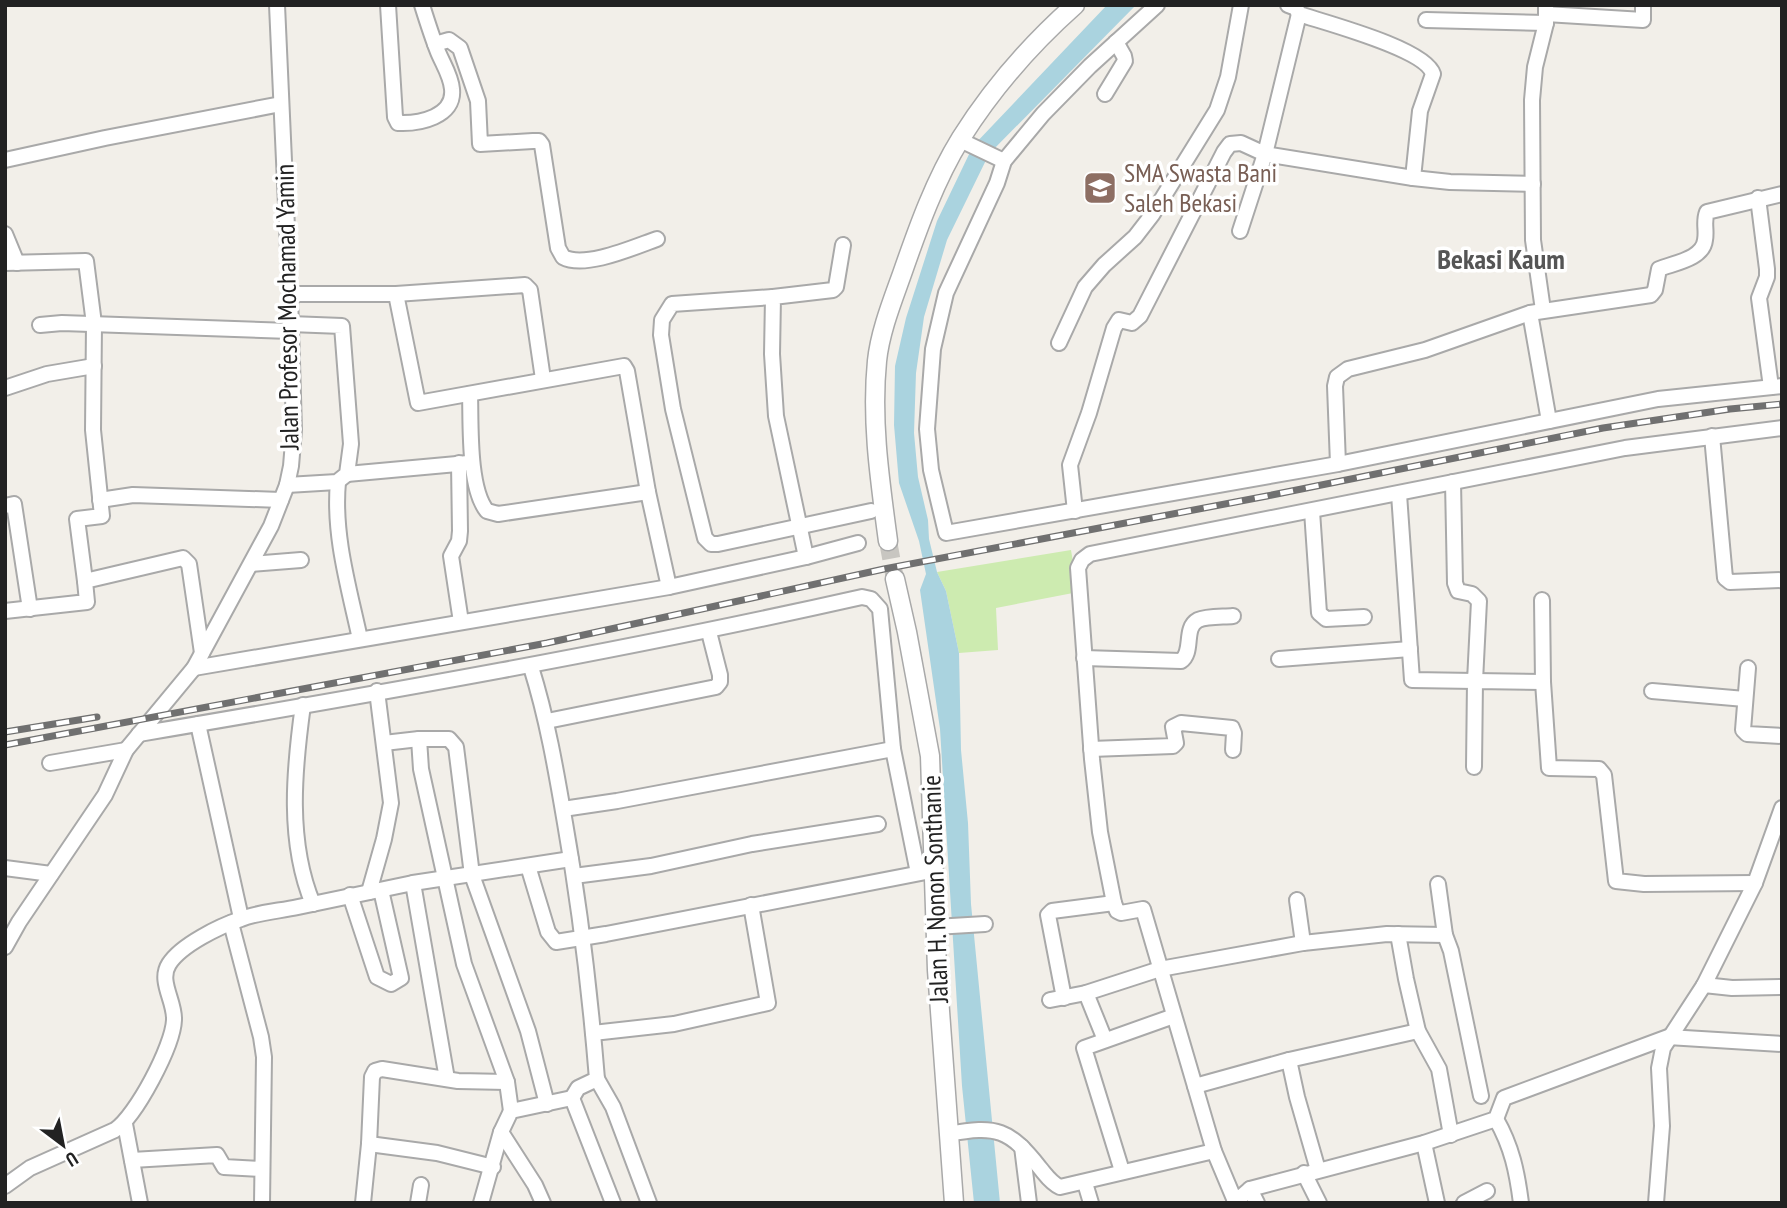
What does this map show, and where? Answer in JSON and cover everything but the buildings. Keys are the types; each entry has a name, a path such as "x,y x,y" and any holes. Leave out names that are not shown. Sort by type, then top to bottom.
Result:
{"street":[{"name":"Jalan Profesor Mochamad Yamin","path":"5,947 105,795 127,750 194,668 271,526 286,485 291,466 294,430 276,5"},
{"path":"388,5 395,117 398,123 424,122 442,111 450,101 450,79 422,5"},
{"path":"888,541 879,473 875,406 877,359 889,311 920,221 960,140 1000,83 1051,26 1075,5"},
{"path":"1157,5 1043,114 1004,161 997,184 949,285 933,349 927,429 936,494 946,533 1338,464 1658,399 1776,387 1759,298 1767,277 1767,269 1758,198"},
{"path":"1059,343 1085,287 1104,265 1135,237 1152,215 1217,110 1228,77 1241,5"},
{"path":"1426,20 1546,14 1643,20 1643,5"},
{"path":"1240,231 1265,154 1294,10 1408,51 1431,68 1433,74 1420,111 1413,178"},
{"path":"1546,14 1532,82 1533,240 1536,312 1549,421"},
{"path":"435,44 449,40 460,48 478,102 480,144 539,141 542,145 558,248 563,257 573,261 594,258 657,239"},
{"path":"1105,94 1125,61 1125,56 1116,42"},
{"path":"5,160 281,104"},
{"path":"960,140 1004,161"},
{"path":"1075,511 1070,465 1089,413 1114,328 1119,320 1132,323 1140,316 1228,145 1241,143 1265,154 1413,178 1450,182 1533,184"},
{"path":"1338,464 1335,386 1336,380 1343,372 1379,360 1425,350 1536,312 1651,295 1656,287 1659,269 1690,258 1702,248 1707,212 1782,194"},
{"path":"5,234 11,263 86,261 94,324 93,430 102,516 77,519 87,602 5,611"},
{"path":"844,245 836,287 833,290 672,304 664,314 660,327 673,409 706,540 710,544 871,511"},
{"path":"290,293 396,294 525,285 530,290 542,379"},
{"path":"396,294 418,403 621,365 626,368 669,587"},
{"path":"774,297 774,398 781,445 806,557"},
{"path":"40,325 340,325 343,329 351,444 342,478 337,514 343,559 360,639"},
{"path":"5,388 47,374 94,366"},
{"path":"461,622 451,556 459,541 470,394"},
{"path":"1782,428 1625,448 1090,554 1084,557 1078,568 1091,749 1100,832 1114,903 1116,910 1121,913 1143,909 1214,1151 1234,1202 1250,1189 1424,1143 1496,1119 1504,1098 1668,1037 1782,1044"},
{"path":"1712,436 1725,578 1730,582 1782,580"},
{"path":"466,463 483,506 492,513 649,492"},
{"path":"286,485 466,463"},
{"path":"1453,482 1455,583 1458,591 1472,594 1479,601 1474,767"},
{"path":"1399,494 1412,680 1544,682"},
{"path":"100,499 134,495 281,499"},
{"path":"5,506 14,504 30,609"},
{"path":"1312,511 1319,613 1326,618 1364,617"},
{"path":"194,668 669,587 858,543"},
{"path":"85,582 185,559 189,564 202,653"},
{"path":"251,564 302,560"},
{"name":"Jalan H. Nonon Sonthanie","path":"895,579 930,756 926,872 943,927 956,1132 954,1203"},
{"path":"139,734 377,691 531,667 709,632 862,597 871,599 880,609 893,749 926,872 556,942 548,932 528,866"},
{"path":"1542,600 1549,768 1599,769 1604,775 1616,881 1644,884 1755,883"},
{"path":"1084,659 1181,661 1187,654 1191,628 1198,621 1233,615"},
{"path":"547,721 716,687 720,682 720,675 709,632"},
{"path":"1279,659 1410,649"},
{"path":"531,667 547,721 574,876 597,1079 613,1107 649,1203"},
{"path":"1748,667 1742,727 1747,734 1782,736"},
{"path":"350,895 377,978 391,984 401,978 375,891 391,803 377,691"},
{"path":"1652,691 1745,699"},
{"path":"303,705 295,810 301,866 313,904"},
{"path":"1091,749 1173,746 1176,743 1174,727 1181,723 1232,729 1233,750"},
{"path":"198,724 264,1057 262,1203"},
{"path":"384,743 419,739 449,740 456,747 472,875 528,1031 547,1104"},
{"path":"419,739 421,769 464,964 507,1082 511,1111 501,1132 481,1203"},
{"path":"563,809 893,749"},
{"path":"50,763 127,750"},
{"path":"1656,1203 1662,1126 1659,1068 1668,1037 1704,985 1755,883 1782,808"},
{"path":"574,876 651,866 752,844 878,824"},
{"path":"5,1186 30,1168 125,1124 159,1067 172,1033 174,1010 164,975 174,958 192,944 236,921 350,895 446,877 571,859"},
{"path":"5,869 51,874"},
{"path":"413,883 447,1079"},
{"path":"1438,884 1445,935 1451,951 1481,1096"},
{"path":"1297,900 1303,943"},
{"path":"1114,903 1052,911 1048,915 1057,999 1160,970 1303,943 1398,934 1445,935"},
{"path":"593,1034 674,1024 768,1003 751,905"},
{"path":"943,927 981,924"},
{"path":"1398,934 1418,1031 1439,1069 1451,1135"},
{"path":"1704,985 1732,988 1782,987"},
{"path":"1086,993 1105,1040"},
{"path":"1122,1171 1084,1052 1086,1046 1174,1016"},
{"path":"1195,1086 1289,1060 1418,1031"},
{"path":"1289,1060 1319,1203"},
{"path":"363,1203 372,1077 375,1071 383,1069 447,1079 507,1082"},
{"path":"511,1111 572,1098 578,1088 597,1079"},
{"path":"572,1098 613,1203"},
{"path":"1496,1119 1509,1142 1516,1165 1521,1203"},
{"path":"125,1124 140,1203"},
{"path":"956,1132 995,1130 1022,1146 1055,1185 1060,1187 1214,1151"},
{"path":"501,1132 535,1185 543,1203"},
{"path":"1424,1143 1437,1203"},
{"path":"369,1144 437,1153 493,1167"},
{"path":"1022,1146 1029,1203"},
{"path":"132,1160 217,1155 225,1167 262,1169"},
{"path":"1085,1183 1091,1203"},
{"path":"418,1203 421,1185"},
{"path":"1250,1189 1256,1203"},
{"path":"1464,1203 1487,1191"}],"green space":[{"path":"1071,550 1073,593 996,608 998,650 959,653 946,591 937,572"}],"water":[{"path":"1107,5 1136,5 989,154 947,240 924,317 916,373 914,433 918,477 928,520 929,539 937,572 946,591 959,653 961,750 968,823 971,904 1000,1203 974,1203 962,1086 940,729 920,590 926,574 919,541 899,483 894,425 895,366 906,318 937,221 973,146"}],"tunnel":[{"path":"888,541 895,579"}],"railway":[{"path":"5,745 547,643 884,569 1603,428 1782,404"},
{"path":"5,732 97,717"}],"place":[{"name":"SMA Swasta Bani Saleh Bekasi","path":"1100,188"}],"district":[{"name":"Bekasi Kaum","path":"1501,259"}]}
